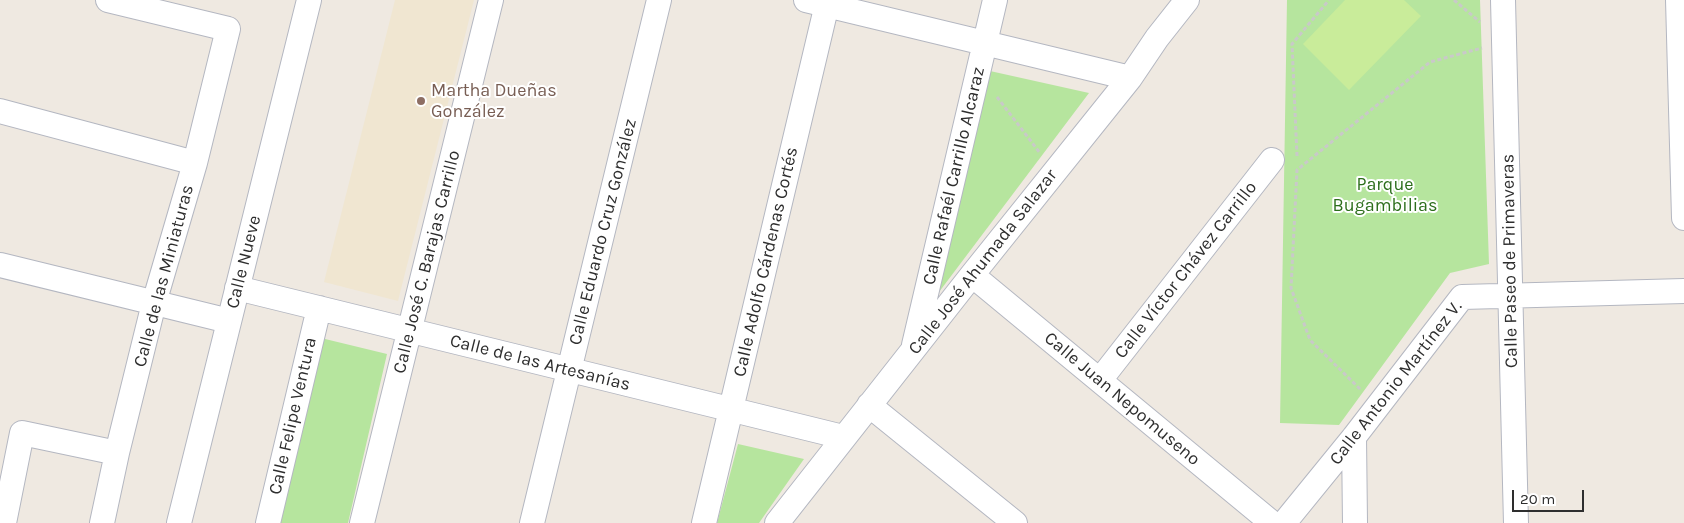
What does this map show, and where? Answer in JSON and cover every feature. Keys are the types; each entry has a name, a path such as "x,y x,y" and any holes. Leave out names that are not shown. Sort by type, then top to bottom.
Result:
{"street":[{"name":"Calle de las Miniaturas","path":"102,523 117,453 154,303 194,164 228,28 108,0"},
{"name":"Calle Nueve","path":"179,523 309,0"},
{"name":"Calle José C. Barajas Carrillo","path":"362,523 491,0"},
{"name":"Calle Eduardo Cruz González","path":"532,523 659,0"},
{"name":"Calle Rafaél Carrillo Alcaraz","path":"913,352 995,0"},
{"path":"1157,38 1166,0"},
{"name":"Calle José Ahumada Salazar","path":"776,523 1130,78 1157,38 1187,0"},
{"name":"Calle Paseo de Primaveras","path":"1503,0 1516,523"},
{"path":"1678,0 1684,218"},
{"path":"820,2 1130,78"},
{"name":"Calle Adolfo Cárdenas Cortés","path":"704,523 731,410 820,2"},
{"path":"0,111 194,164"},
{"name":"Calle Víctor Chávez Carrillo","path":"1100,380 1272,160"},
{"path":"0,265 229,321"},
{"name":"Calle Juan Nepomuseno","path":"972,275 1272,523"},
{"name":"Calle de las Artesanías","path":"237,288 843,438"},
{"name":"Calle Antonio Martínez V.","path":"1284,523 1354,437 1462,296 1684,291"},
{"name":"Calle Felipe Ventura","path":"268,523 319,308"},
{"path":"869,405 1015,523"},
{"path":"4,523 22,433 117,453"},
{"path":"1354,437 1355,523"}],"path":[{"path":"1329,0 1292,44 1297,170 1292,288 1310,340 1378,406"},
{"path":"1297,170 1430,62 1504,42"},
{"path":"978,73 1055,172"}],"shaded area":[{"path":"395,0 474,0 398,301 324,282"}],"green space":[{"name":"Parque Bugambilias","path":"1287,0 1480,0 1489,264 1450,273 1339,425 1280,423"},
{"path":"1345,0 1404,0 1421,16 1349,90 1303,44"},
{"path":"990,71 1089,93 936,296"},
{"path":"321,338 387,354 348,523 279,523"},
{"path":"738,444 804,459 759,523 717,523"}],"place":[{"name":"Martha Dueñas González","path":"421,101"}]}
